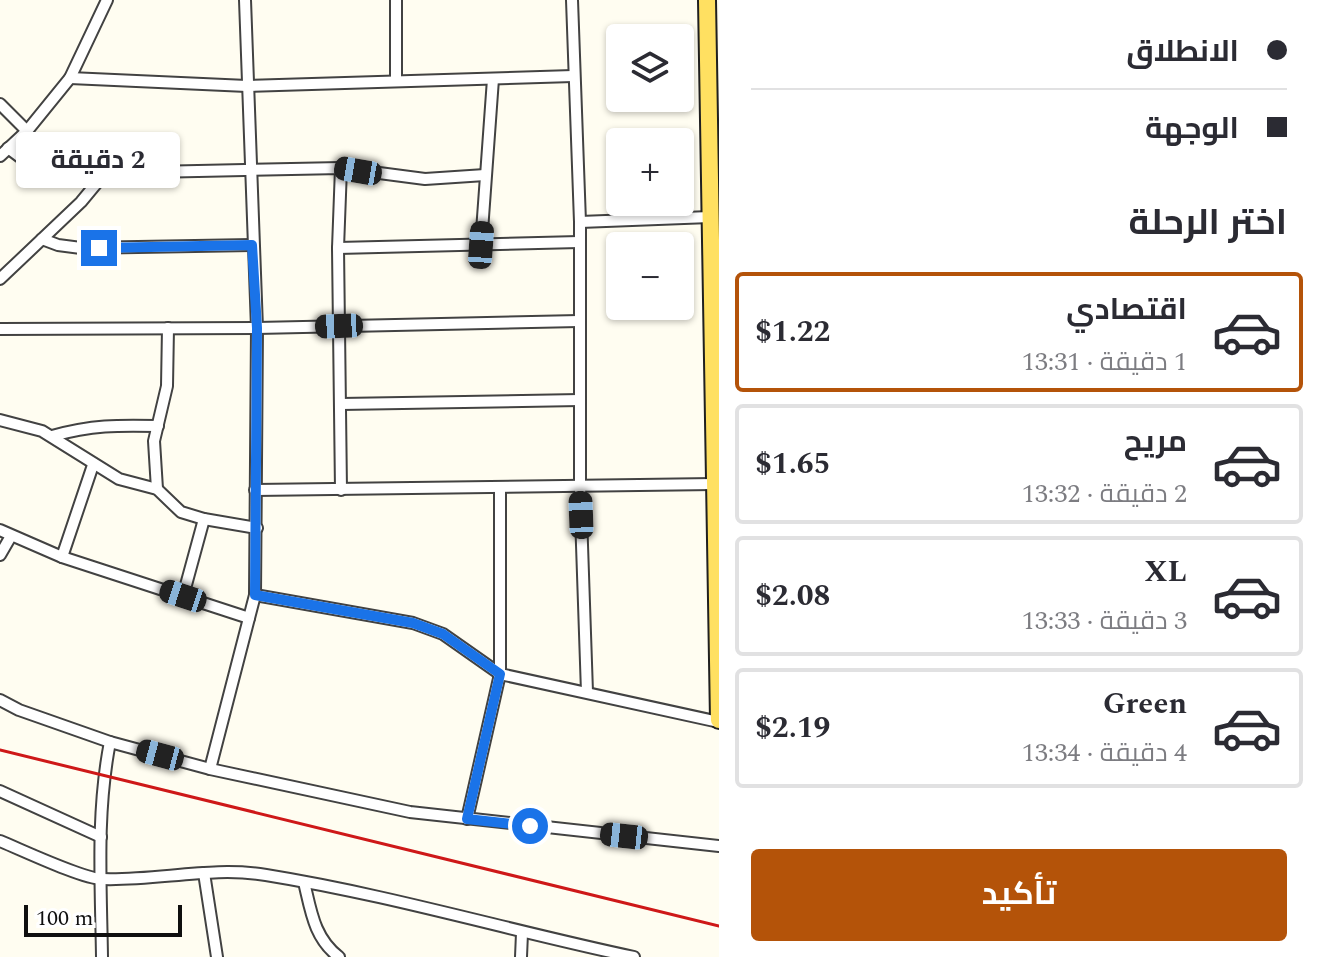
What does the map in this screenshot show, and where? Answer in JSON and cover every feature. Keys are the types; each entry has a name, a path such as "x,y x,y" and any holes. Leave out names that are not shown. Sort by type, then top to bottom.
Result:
{"main road":[{"path":"707,0 719,721"}],"street":[{"path":"107,0 70,78 27,131 4,152 40,169 105,173 341,168 425,179 485,175"},
{"path":"210,769 255,595 257,328 245,0"},
{"path":"396,0 396,79"},
{"path":"572,0 580,222 580,486 587,692"},
{"path":"70,78 247,86 396,79 573,76"},
{"path":"481,245 493,79"},
{"path":"0,104 27,131"},
{"path":"341,168 338,248 341,490"},
{"path":"0,279 81,202 105,173"},
{"path":"580,222 710,217"},
{"path":"42,239 81,248 252,245"},
{"path":"338,248 579,242"},
{"path":"0,329 257,328 579,321"},
{"path":"157,489 154,441 167,386 168,328"},
{"path":"341,404 580,400"},
{"path":"0,420 52,436 119,479 157,489 174,507 204,519 257,528"},
{"path":"52,436 110,424 158,426"},
{"path":"62,557 93,465"},
{"path":"255,490 714,484"},
{"path":"467,819 500,674 500,488"},
{"path":"183,596 204,519"},
{"path":"0,555 5,533 62,557 249,618"},
{"path":"255,595 413,623 443,634 500,674 719,721"},
{"path":"0,700 19,710 110,742 210,769 410,812 719,846"},
{"path":"102,957 99,880 104,775 110,742"},
{"path":"0,791 101,837"},
{"path":"0,841 99,880 204,873 263,874 374,894 522,933 634,957"},
{"path":"204,873 217,957"},
{"path":"304,882 315,929 328,949 339,957"},
{"path":"521,957 522,933"}],"railway":[{"path":"0,750 719,926"}],"route":[{"path":"99,248 252,245 257,328 255,595 413,623 443,634 470,650 500,674 467,819 530,826"}]}
